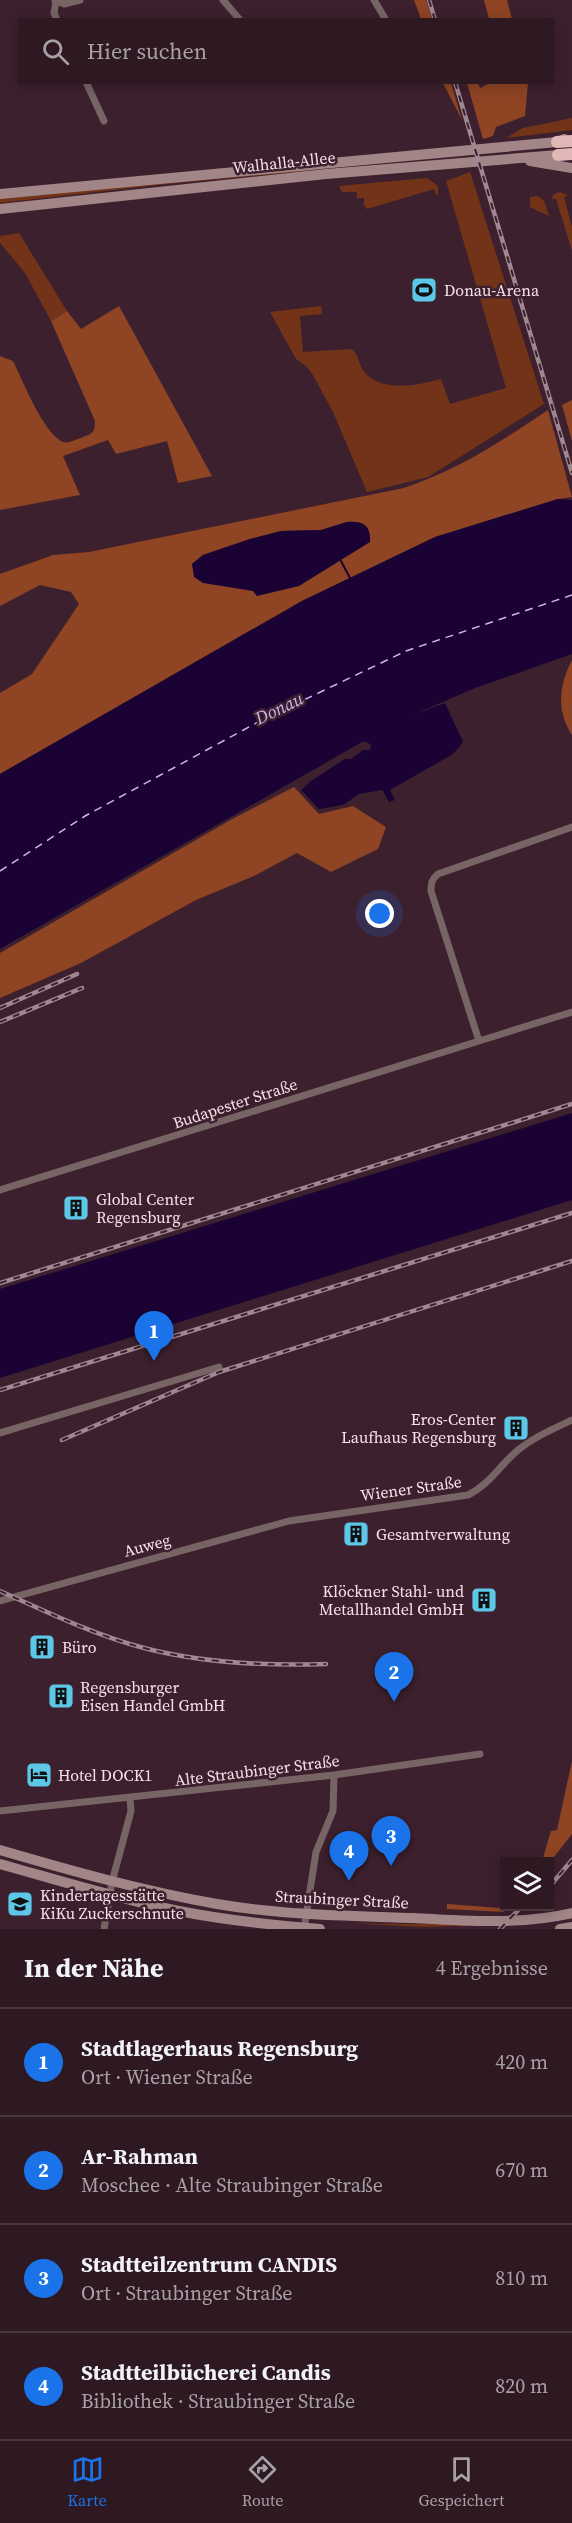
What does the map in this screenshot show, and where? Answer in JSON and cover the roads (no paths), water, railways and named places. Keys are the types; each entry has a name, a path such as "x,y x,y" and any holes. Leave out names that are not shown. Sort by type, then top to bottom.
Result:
{"highway":[{"name":"Walhalla-Allee","path":"557,142 572,141"},
{"name":"Walhalla-Allee","path":"558,156 572,154"}],"main road":[{"path":"557,142 572,136"},
{"name":"Walhalla-Allee","path":"0,194 557,142"},
{"name":"Walhalla-Allee","path":"0,209 326,174 558,156"},
{"path":"515,159 572,168"},
{"name":"Straubinger Straße","path":"0,1850 112,1882 219,1904 306,1914 493,1922 531,1920 568,1914"},
{"name":"Straubinger Straße","path":"0,1864 109,1896 215,1917 320,1929"}],"street":[{"path":"56,18 54,13 55,1 64,4 80,0"},
{"path":"223,0 238,18"},
{"path":"374,0 385,18"},
{"path":"87,84 104,121"},
{"path":"479,1041 431,891 433,877 572,827"},
{"name":"Budapester Straße","path":"0,1190 572,1012"},
{"path":"0,1433 219,1367"},
{"name":"Wiener Straße","path":"301,1518 468,1495 484,1485 503,1463 531,1440 572,1420"},
{"name":"Auweg","path":"0,1601 301,1518"},
{"name":"Alte Straubinger Straße","path":"0,1812 334,1775 480,1754"},
{"path":"304,1928 316,1852 333,1811 334,1775"},
{"path":"104,1929 112,1882 131,1811 130,1798"},
{"path":"567,1928 568,1914"},
{"path":"567,1928 560,1920 568,1914"}],"water":[{"name":"Donau","path":"558,499 572,500 572,654 475,688 415,714 445,703 463,742 453,754 390,790 395,800 389,802 382,790 359,794 343,805 319,809 301,790 345,759 351,759 363,750 370,750 371,745 362,742 0,949 0,774 302,601 435,537"},
{"path":"347,522 365,525 369,532 370,542 299,586 257,596 253,591 203,583 194,577 192,564 203,555 281,531 321,530"},
{"path":"572,1113 572,1200 0,1378 0,1289"}],"waterway":[{"path":"341,561 350,578"}],"railway":[{"path":"429,0 434,18"},
{"path":"456,84 572,473"},
{"path":"0,1008 77,974"},
{"path":"0,1022 82,988"},
{"path":"0,1283 572,1104"},
{"path":"0,1390 572,1213"},
{"path":"62,1440 219,1372 572,1261"},
{"path":"0,1591 89,1630 125,1643 166,1653 234,1662 326,1664"},
{"path":"554,1881 572,1860"},
{"path":"500,1929 517,1911"}],"place":[{"name":"Donau-Arena","path":"424,290"},
{"name":"Global Center Regensburg","path":"76,1208"},
{"name":"Stadtlagerhaus Regensburg","path":"154,1361"},
{"name":"Eros-Center Laufhaus Regensburg","path":"516,1428"},
{"name":"Gesamtverwaltung","path":"356,1534"},
{"name":"Klöckner Stahl- und Metallhandel GmbH","path":"484,1600"},
{"name":"Büro","path":"42,1647"},
{"name":"Regensburger Eisen Handel GmbH","path":"61,1696"},
{"name":"Ar-Rahman","path":"394,1702"},
{"name":"Hotel DOCK1","path":"39,1775"},
{"name":"Stadtteilzentrum CANDIS","path":"391,1866"},
{"name":"Stadtteilbücherei Candis","path":"349,1881"},
{"name":"Kindertagesstätte KiKu Zuckerschnute","path":"20,1904"}]}
